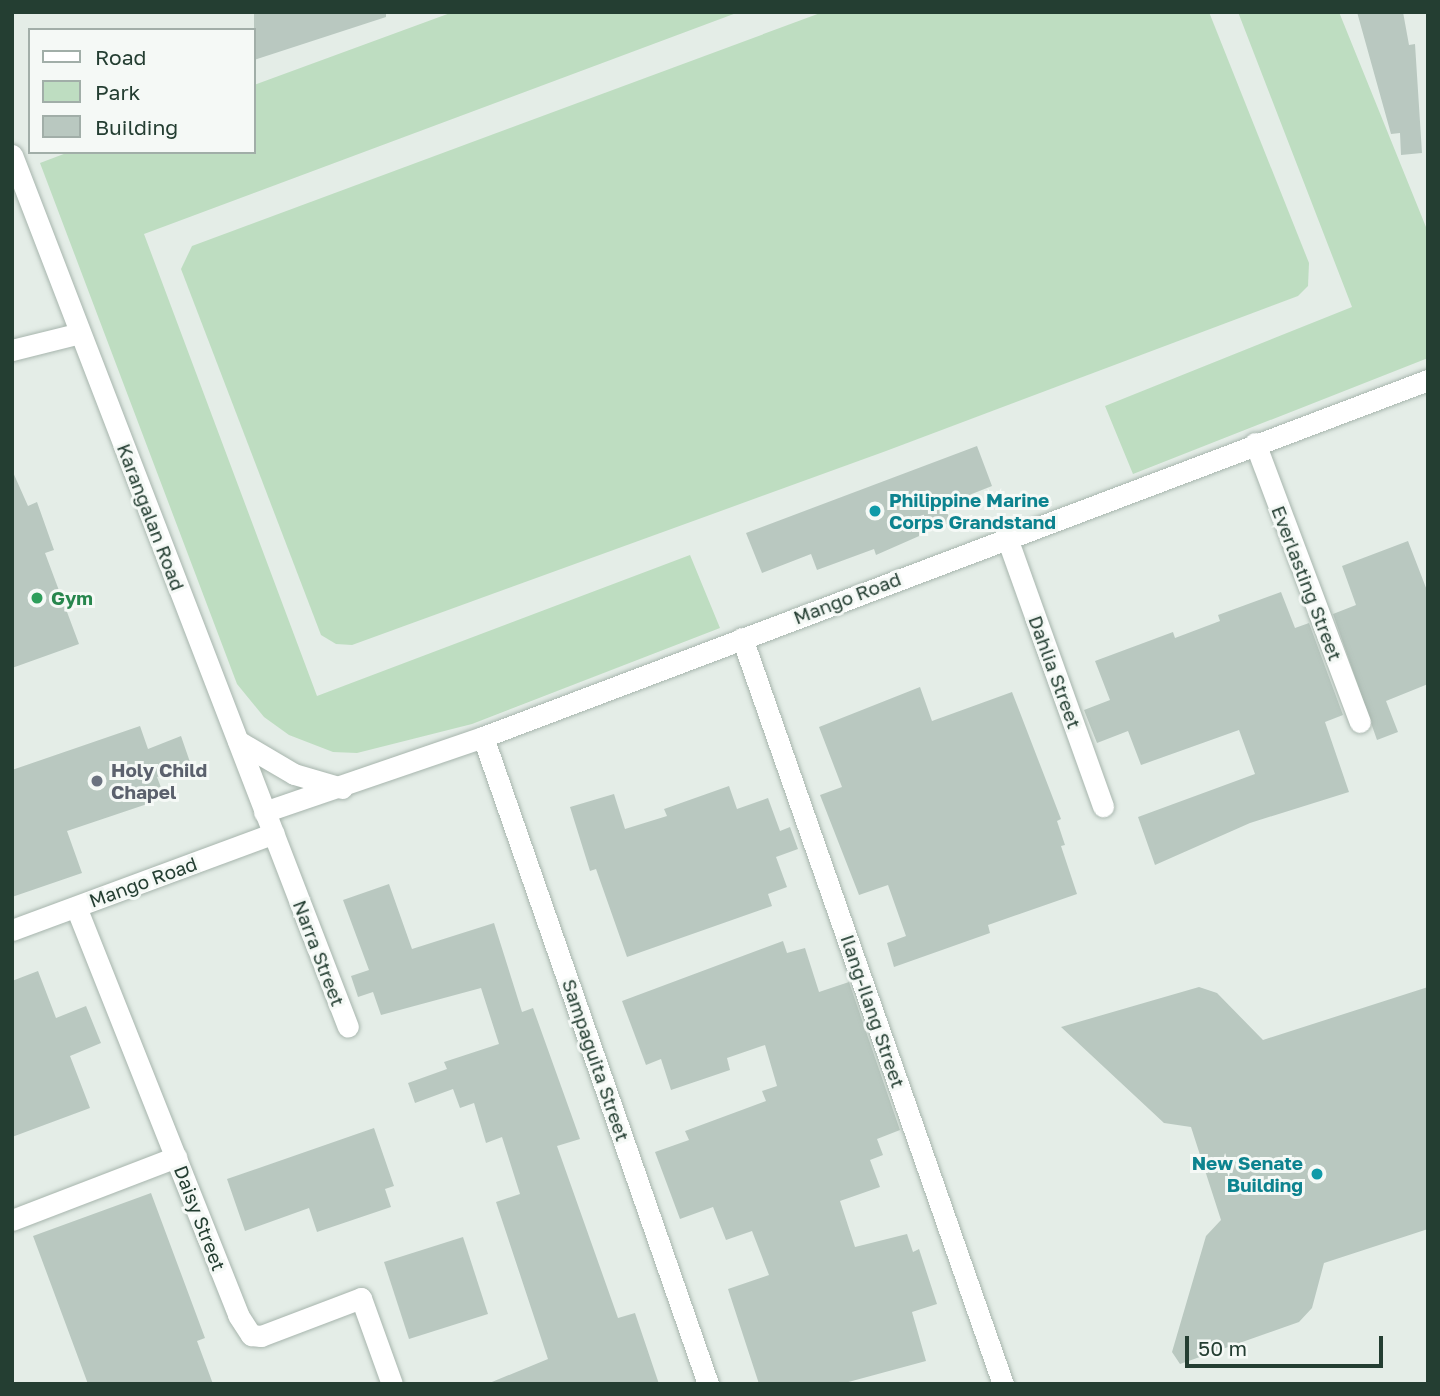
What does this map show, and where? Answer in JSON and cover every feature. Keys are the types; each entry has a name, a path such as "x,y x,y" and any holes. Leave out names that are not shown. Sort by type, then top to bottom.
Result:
{"street":[{"name":"Karangalan Road","path":"12,155 290,878"},
{"path":"12,350 80,333"},
{"name":"Mango Road","path":"264,812 342,788 483,737 1255,443 1428,380"},
{"name":"Everlasting Street","path":"1255,443 1360,722"},
{"name":"Dahlia Street","path":"1007,538 1103,806"},
{"name":"Ilang-Ilang Street","path":"741,638 1003,1384"},
{"name":"Sampaguita Street","path":"483,737 708,1384"},
{"path":"238,741 294,774 342,788"},
{"name":"Mango Road","path":"12,930 274,833"},
{"name":"Narra Street","path":"290,878 348,1027"},
{"name":"Daisy Street","path":"76,907 238,1315 251,1335 261,1336 361,1298 393,1384"},
{"path":"12,1220 176,1157"}],"green space":[{"path":"453,12 739,12 144,234 317,696 690,555 720,628 472,724 357,753 333,752 289,735 264,717 237,684 40,163 64,154 256,154 256,84"},
{"path":"823,12 1209,12 1309,263 1308,286 1298,296 886,451 352,645 336,644 321,635 181,269 192,246"},
{"path":"1238,12 1339,12 1428,232 1428,358 1133,474 1105,406 1352,307"}],"building":[{"path":"254,12 386,12 386,17 256,59"},
{"path":"1357,12 1403,12 1409,45 1415,44 1422,153 1401,155 1400,133 1391,134"},
{"name":"Philippine Marine Corps Grandstand","path":"977,446 992,486 944,505 951,522 876,555 874,549 817,570 811,554 762,573 746,533"},
{"name":"Gym","path":"12,470 28,506 37,502 54,550 45,553 79,644 12,668"},
{"path":"1408,541 1428,593 1428,684 1386,701 1398,732 1377,740 1333,614 1356,605 1342,566"},
{"path":"1281,592 1295,628 1309,623 1343,715 1325,722 1349,792 1250,823 1155,865 1138,817 1255,774 1239,730 1141,765 1128,731 1097,743 1084,710 1110,700 1095,661 1173,632 1175,638 1220,621 1218,615"},
{"path":"920,687 932,721 1012,692 1061,819 1057,821 1065,845 1061,846 1077,894 988,925 990,933 894,967 887,943 906,936 888,885 859,895 820,795 842,787 819,727"},
{"path":"140,726 148,749 181,736 191,765 157,777 165,798 67,831 82,873 12,897 12,770"},
{"path":"729,786 737,809 768,798 780,831 790,827 798,849 776,857 787,887 768,894 772,906 627,957 596,869 590,871 570,807 614,794 625,829 667,816 664,809"},
{"path":"389,884 412,949 494,923 522,1012 533,1008 580,1139 557,1146 618,1318 635,1313 659,1384 487,1384 548,1359 496,1202 520,1194 502,1137 486,1143 474,1103 460,1108 453,1089 415,1103 408,1083 447,1069 444,1062 499,1044 481,988 381,1015 373,992 358,997 351,976 369,970 343,900"},
{"path":"783,941 787,953 805,948 819,992 849,982 900,1130 877,1139 883,1155 870,1160 880,1187 840,1201 855,1247 907,1234 913,1252 919,1249 937,1304 912,1312 926,1361 841,1384 759,1384 728,1289 769,1275 752,1231 726,1240 713,1207 680,1219 655,1152 689,1140 685,1131 766,1101 762,1091 777,1086 765,1045 727,1058 730,1070 671,1090 661,1059 646,1065 622,1001"},
{"path":"38,971 56,1018 86,1006 101,1043 70,1056 90,1108 12,1137 12,981"},
{"name":"New Senate Building","path":"1199,987 1217,993 1263,1040 1428,987 1428,1229 1324,1263 1312,1308 1299,1322 1180,1364 1172,1352 1206,1236 1221,1220 1191,1127 1164,1123 1061,1027"},
{"path":"374,1128 394,1186 385,1189 391,1207 317,1232 309,1208 245,1231 227,1179"},
{"path":"151,1193 205,1338 197,1341 213,1384 88,1384 33,1236"},
{"path":"463,1237 488,1314 409,1339 384,1262"}],"place":[{"name":"Philippine Marine Corps Grandstand","path":"875,511"},
{"name":"Gym","path":"37,598"},
{"name":"Holy Child Chapel","path":"97,781"},
{"name":"New Senate Building","path":"1317,1174"}]}
